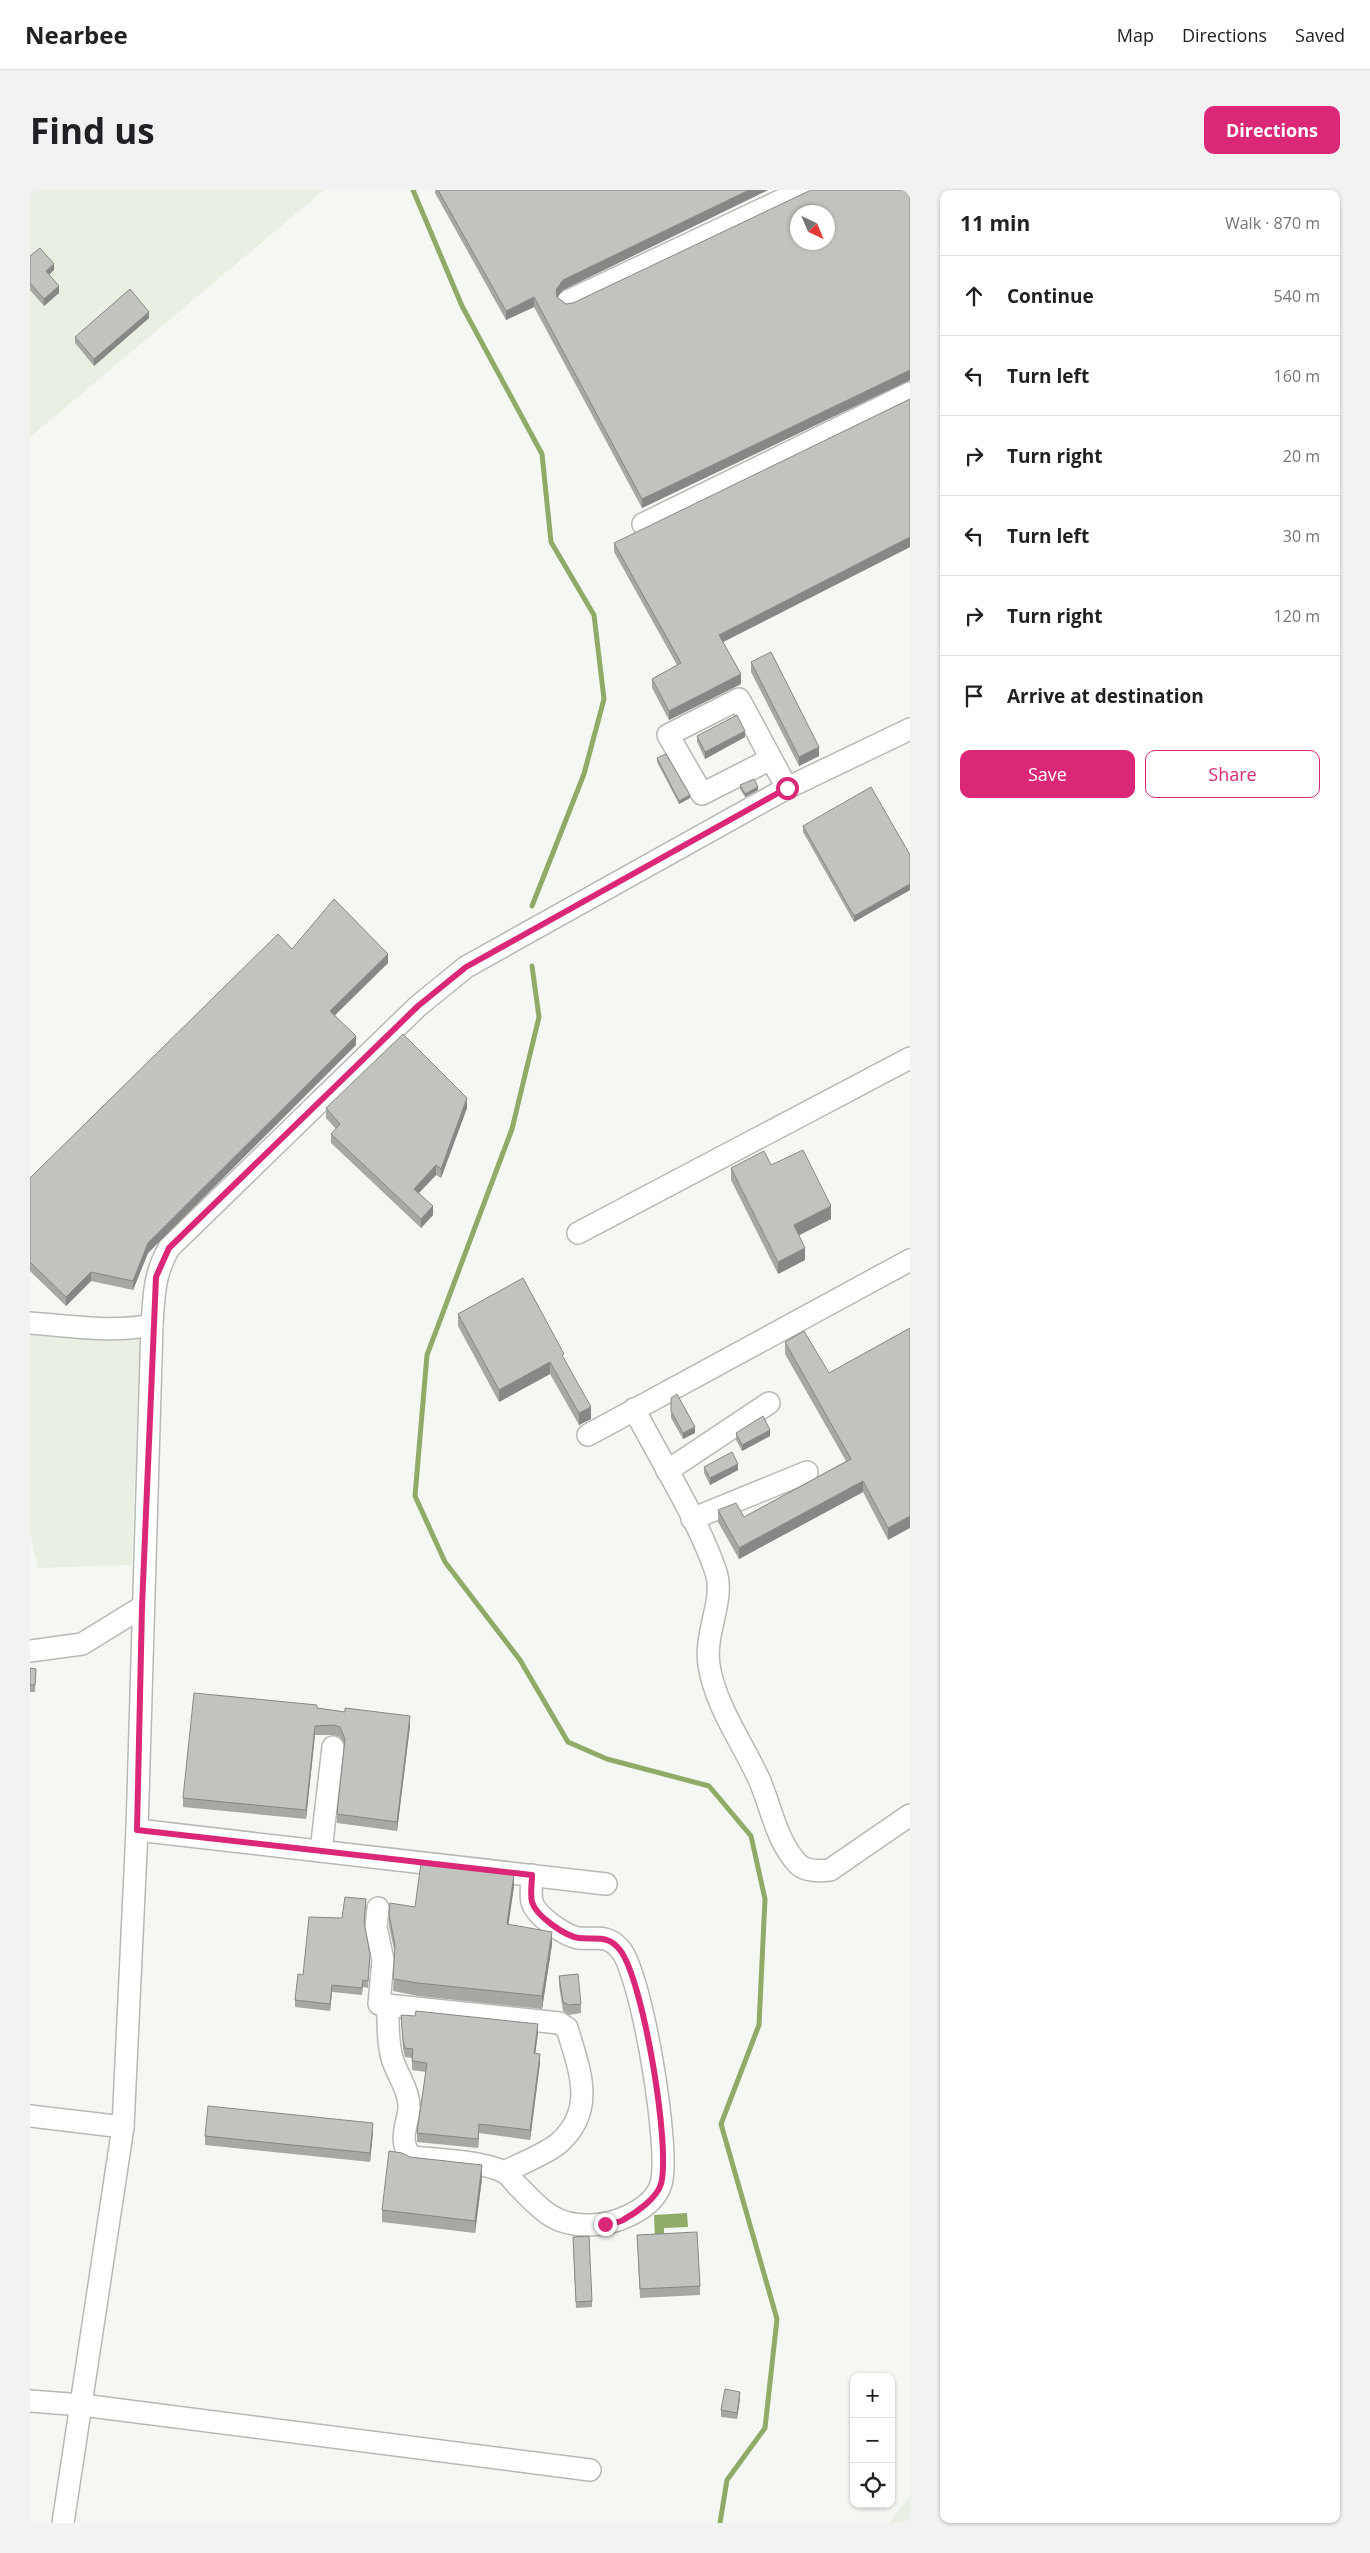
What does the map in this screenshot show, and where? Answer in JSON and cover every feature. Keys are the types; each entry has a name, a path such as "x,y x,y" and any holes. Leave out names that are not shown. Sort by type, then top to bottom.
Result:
{"street":[{"path":"568,301 803,190"},
{"path":"643,524 910,393"},
{"path":"772,759 702,794 668,735 739,699 772,759 787,788"},
{"path":"63,2523 82,2406 122,2127 137,1830 142,1607 152,1325 156,1277 169,1248 418,1006 466,967 787,788 910,730"},
{"path":"578,1233 910,1058"},
{"path":"588,1435 910,1260"},
{"path":"30,1323 102,1329 152,1325"},
{"path":"667,1471 769,1403"},
{"path":"634,1410 692,1519 716,1572 719,1588 708,1639 709,1665 715,1690 760,1781 790,1855 800,1866 816,1871 830,1870 910,1815"},
{"path":"692,1519 807,1472"},
{"path":"30,1651 82,1644 142,1607"},
{"path":"321,1851 333,1747"},
{"path":"137,1830 606,1884"},
{"path":"387,2005 389,2045 392,2060 405,2087 409,2108 403,2127 405,2150 411,2156 474,2164 504,2172 544,2213 563,2223 605,2224 622,2221 647,2203 661,2185 664,2152 651,2054 629,1963 619,1948 602,1937 577,1938 554,1926 542,1917 532,1902 532,1875"},
{"path":"378,1908 376,1927 383,1960 379,2004 559,2023 568,2028 578,2066 583,2098 577,2122 558,2144 504,2172"},
{"path":"30,2116 122,2127"},
{"path":"30,2401 590,2470"}],"shaded area":[{"path":"30,190 324,190 30,437"},
{"path":"140,1323 132,1565 38,1568 30,1533 30,1326"},
{"path":"687,2213 688,2227 664,2228 664,2238 655,2238 654,2215"},
{"path":"910,2496 910,2523 889,2523"}],"building":[{"path":"438,190 749,190 563,280 556,290 557,297 566,304 573,303 811,190 910,190 910,370 642,499 534,297 506,311"},
{"path":"40,248 54,264 46,271 59,286 44,299 30,283 30,256"},
{"path":"130,289 149,312 94,359 75,337"},
{"path":"910,399 910,537 719,635 741,674 669,711 652,679 681,663 614,543"},
{"path":"771,652 819,747 799,757 751,662"},
{"path":"737,715 745,731 705,752 697,736"},
{"path":"666,754 690,795 679,801 657,758"},
{"path":"754,779 758,787 745,794 740,785"},
{"path":"871,787 910,855 910,884 854,916 803,826"},
{"path":"334,899 388,954 330,1011 356,1036 148,1243 133,1281 91,1272 66,1297 30,1262 30,1178 278,934 292,949"},
{"path":"403,1034 467,1098 441,1169 436,1165 414,1189 433,1206 421,1219 331,1134 340,1124 326,1108"},
{"path":"803,1150 831,1206 794,1225 805,1248 778,1262 731,1168 764,1151 771,1165"},
{"path":"523,1278 591,1407 579,1413 550,1362 499,1390 458,1314"},
{"path":"910,1328 910,1516 888,1528 863,1481 739,1548 718,1510 736,1503 744,1517 851,1459 785,1342 804,1331 829,1373"},
{"path":"677,1394 695,1427 683,1433 671,1411 671,1398"},
{"path":"763,1416 770,1430 742,1445 736,1433"},
{"path":"732,1452 738,1464 710,1478 704,1467"},
{"path":"30,1668 36,1669 35,1685 30,1685"},
{"path":"194,1693 317,1705 317,1708 345,1712 345,1708 410,1716 397,1822 337,1814 345,1739 340,1727 334,1725 315,1726 306,1810 183,1798"},
{"path":"421,1863 514,1874 507,1924 552,1932 542,1996 393,1979 395,1945 389,1914 390,1903 415,1907"},
{"path":"345,1897 366,1899 364,1922 370,1954 368,1981 363,1980 362,1988 332,1985 330,2004 295,2000 298,1974 303,1975 309,1917 342,1918"},
{"path":"578,1974 581,2004 569,2005 563,2002 559,1976"},
{"path":"416,2011 538,2024 534,2053 540,2054 530,2130 479,2124 478,2139 417,2133 427,2063 412,2061 413,2049 405,2048 403,2040 401,2015 415,2016"},
{"path":"208,2106 373,2123 370,2153 205,2136"},
{"path":"389,2151 402,2153 410,2157 482,2165 475,2221 382,2210"},
{"path":"697,2232 700,2286 640,2289 637,2235"},
{"path":"589,2236 592,2301 576,2302 573,2237"},
{"path":"725,2389 740,2392 737,2413 721,2410"}],"waterway":[{"path":"413,190 462,306 542,454 551,542 594,615 604,699 584,774 532,906"},
{"path":"532,966 539,1017 512,1129 427,1355 415,1496 445,1562 520,1660 568,1742 607,1759 709,1786 751,1836 765,1899 759,2025 721,2124 777,2319 765,2428 727,2480 720,2523"}],"route":[{"path":"605,2224 622,2221 647,2203 661,2185 664,2152 651,2054 629,1963 619,1948 602,1937 577,1938 554,1926 542,1917 532,1902 532,1875 137,1830 142,1607 152,1325 156,1277 169,1248 418,1006 466,967 787,788"}]}
